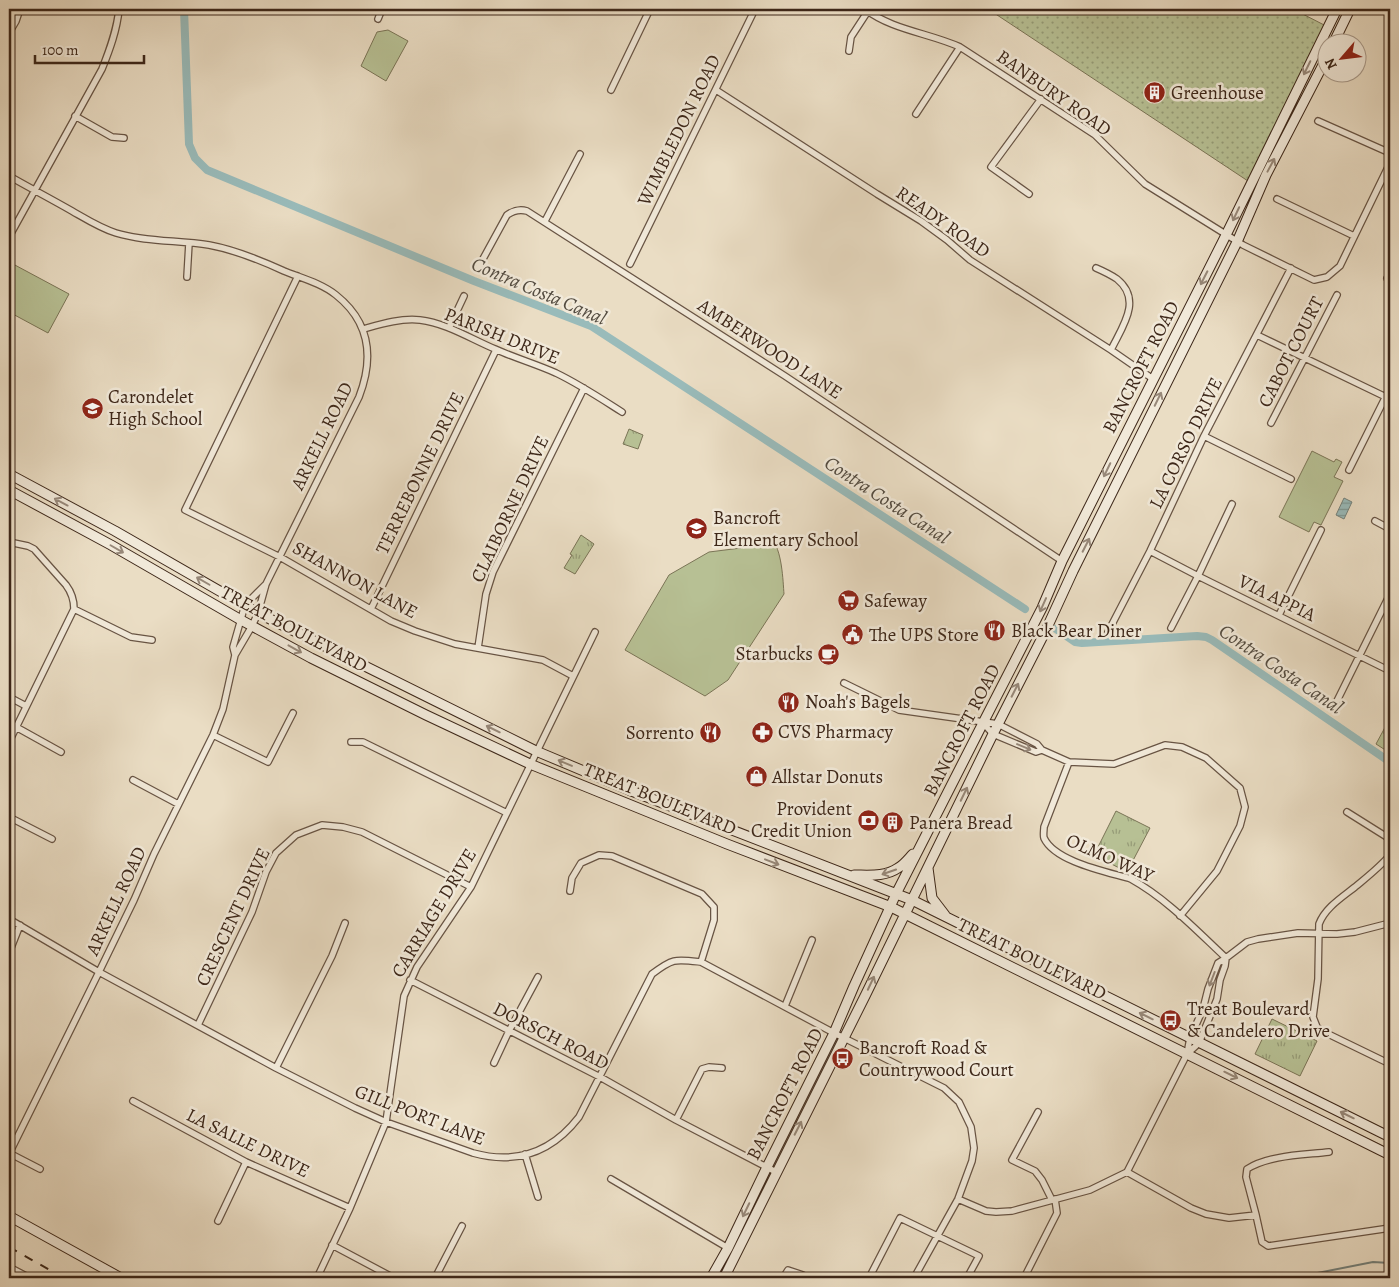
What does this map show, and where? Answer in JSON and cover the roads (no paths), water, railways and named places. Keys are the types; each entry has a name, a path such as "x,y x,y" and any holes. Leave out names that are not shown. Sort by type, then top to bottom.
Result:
{"main road":[{"name":"BANCROFT ROAD","path":"711,1278 728,1248 834,1033 896,894 1042,608 1062,561 1337,9"},
{"path":"1339,32 1350,9"},
{"name":"BANCROFT ROAD","path":"724,1278 1237,242 1266,175 1316,78"},
{"name":"TREAT BOULEVARD","path":"9,474 115,531 258,612 536,751 629,790 912,900 1390,1137"},
{"name":"TREAT BOULEVARD","path":"9,490 111,545 241,620 368,686 530,764 727,844 891,907 1390,1155"},
{"path":"1062,561 1068,566 1065,588"},
{"path":"848,874 883,874 892,872 900,868 920,846"},
{"path":"928,868 932,898 946,917"},
{"path":"9,1216 121,1278"}],"street":[{"path":"9,33 20,9"},
{"path":"9,237 102,69 112,44 119,9"},
{"path":"378,19 382,9"},
{"path":"611,90 650,9"},
{"name":"WIMBLEDON ROAD","path":"630,264 755,9"},
{"path":"849,51 851,37 866,10"},
{"name":"BANBURY ROAD","path":"866,10 896,26 944,39 960,47 1095,135 1145,184 1237,242 1314,280 1327,277 1340,266 1388,171 1390,163"},
{"path":"916,114 960,47"},
{"name":"READY ROAD","path":"716,90 921,221 970,260 1153,379"},
{"path":"1029,194 991,167 1041,99"},
{"path":"75,116 112,137 124,138"},
{"path":"1318,121 1390,153"},
{"path":"545,221 580,154"},
{"name":"ARKELL ROAD","path":"9,176 95,224 114,232 136,238 189,242 226,248 298,276 335,294 347,305 363,329 368,363 365,381 359,397 266,584 252,626 234,656"},
{"path":"1276,199 1354,236"},
{"name":"AMBERWOOD LANE","path":"478,268 504,219 511,212 527,211 785,376 1062,561"},
{"path":"186,277 189,242"},
{"path":"1096,268 1116,278 1127,289 1130,303 1128,314 1111,350"},
{"name":"LA CORSO DRIVE","path":"1108,632 1150,551 1204,436 1291,268"},
{"name":"SHANNON LANE","path":"298,276 185,510 280,556 391,621 455,644 543,660 574,676"},
{"name":"CABOT COURT","path":"1271,423 1337,295"},
{"path":"449,328 464,296"},
{"name":"PARISH DRIVE","path":"363,329 403,320 420,320 449,328 496,350 554,372 622,412"},
{"path":"1257,335 1388,398"},
{"name":"TERREBONNE DRIVE","path":"371,609 496,350"},
{"name":"CLAIBORNE DRIVE","path":"478,648 486,594 493,572 584,388"},
{"path":"1348,470 1388,398 1390,388"},
{"path":"1204,436 1291,479"},
{"path":"1171,628 1232,504"},
{"path":"1375,521 1390,529"},
{"path":"1279,615 1321,530"},
{"path":"9,542 34,549 71,592 74,601 74,609 9,742"},
{"name":"VIA APPIA","path":"1150,551 1390,671"},
{"name":"ARKELL ROAD","path":"9,1154 100,972 154,854 213,735 223,709 234,656 233,647 245,605 266,584"},
{"path":"1333,709 1390,594"},
{"path":"74,609 131,637 152,640"},
{"name":"CARRIAGE DRIVE","path":"317,1278 350,1208 386,1122 404,996 410,980 430,946 471,887 595,632"},
{"path":"844,683 899,710 998,724 1036,744 1042,750 1069,762 1114,764 1165,746 1182,747 1206,758 1240,788 1245,807 1240,826 1216,871 1180,916"},
{"path":"9,697 26,706"},
{"path":"213,735 268,762 293,713"},
{"path":"983,723 993,734 1036,752 1042,750"},
{"path":"16,727 61,752"},
{"path":"351,742 363,742 507,813"},
{"name":"OLMO WAY","path":"1069,762 1044,826 1043,836 1051,847 1069,860 1131,879 1156,895 1226,958"},
{"path":"132,780 178,804"},
{"path":"1347,812 1390,839"},
{"path":"9,817 52,838"},
{"name":"CRESCENT DRIVE","path":"198,1025 252,912 266,872 276,853 296,835 322,825 362,832 471,887"},
{"path":"570,891 572,878 581,863 599,855 612,856 702,894 714,907 714,920 701,962"},
{"path":"1390,855 1322,916 1318,934 1318,979 1313,1018 1317,1027 1322,1031 1390,1064"},
{"name":"GILL PORT LANE","path":"9,919 100,972 276,1068 355,1108 386,1122 487,1157 501,1158 525,1154 547,1146 570,1129 579,1117 652,974 664,964 677,959 701,962 834,1033 944,1088 959,1102 971,1127 974,1148 972,1161 958,1199 914,1278"},
{"path":"958,1199 986,1211 1012,1212 1090,1190 1127,1172 1187,1054 1190,1038 1203,1009 1218,963 1248,942 1258,939 1298,933 1337,934 1355,932 1390,922"},
{"path":"276,1068 332,956 345,923"},
{"path":"9,952 20,925"},
{"path":"785,1006 812,940"},
{"path":"1187,1054 1199,1042 1217,999 1226,958"},
{"path":"494,1063 538,977"},
{"name":"DORSCH ROAD","path":"410,980 600,1077 676,1120 776,1172"},
{"path":"676,1120 702,1069 709,1067 722,1068"},
{"name":"LA SALLE DRIVE","path":"134,1101 246,1162 350,1208"},
{"path":"1024,1278 1057,1213 1054,1200 1035,1171 1012,1160 1038,1112"},
{"path":"1329,1152 1288,1156 1255,1164 1247,1169 1246,1177 1262,1242 1268,1246 1390,1228"},
{"path":"9,1154 40,1169"},
{"path":"525,1154 538,1197"},
{"path":"218,1221 246,1162"},
{"path":"1127,1172 1191,1208 1206,1214 1229,1218 1256,1215"},
{"path":"611,1179 728,1248"},
{"path":"868,1278 900,1218 979,1256 967,1278"},
{"path":"435,1278 462,1226"},
{"path":"332,1245 394,1278"},
{"path":"9,1275 10,1267 30,1278"},
{"path":"783,1278 788,1270 802,1275"}],"water":[{"path":"1344,498 1352,502 1344,519 1336,515"}],"waterway":[{"name":"Contra Costa Canal","path":"184,9 189,144 195,158 207,170 474,281 591,326 1025,609"},
{"name":"Contra Costa Canal","path":"1056,629 1075,642 1082,643 1206,637 1390,762"},
{"path":"1292,1278 1373,1262 1390,1263"}],"railway":[{"path":"9,1247 64,1278"}],"place":[{"name":"Greenhouse","path":"1155,93"},
{"name":"Carondelet High School","path":"92,408"},
{"name":"Bancroft Elementary School","path":"697,529"},
{"name":"Safeway","path":"848,601"},
{"name":"Black Bear Diner","path":"995,631"},
{"name":"The UPS Store","path":"853,635"},
{"name":"Starbucks","path":"829,654"},
{"name":"Noah's Bagels","path":"789,702"},
{"name":"CVS Pharmacy","path":"762,732"},
{"name":"Sorrento","path":"710,733"},
{"name":"Allstar Donuts","path":"756,777"},
{"name":"Provident Credit Union","path":"868,820"},
{"name":"Panera Bread","path":"893,823"},
{"name":"Treat Boulevard & Candelero Drive","path":"1171,1020"},
{"name":"Bancroft Road & Countrywood Court","path":"843,1059"}]}
